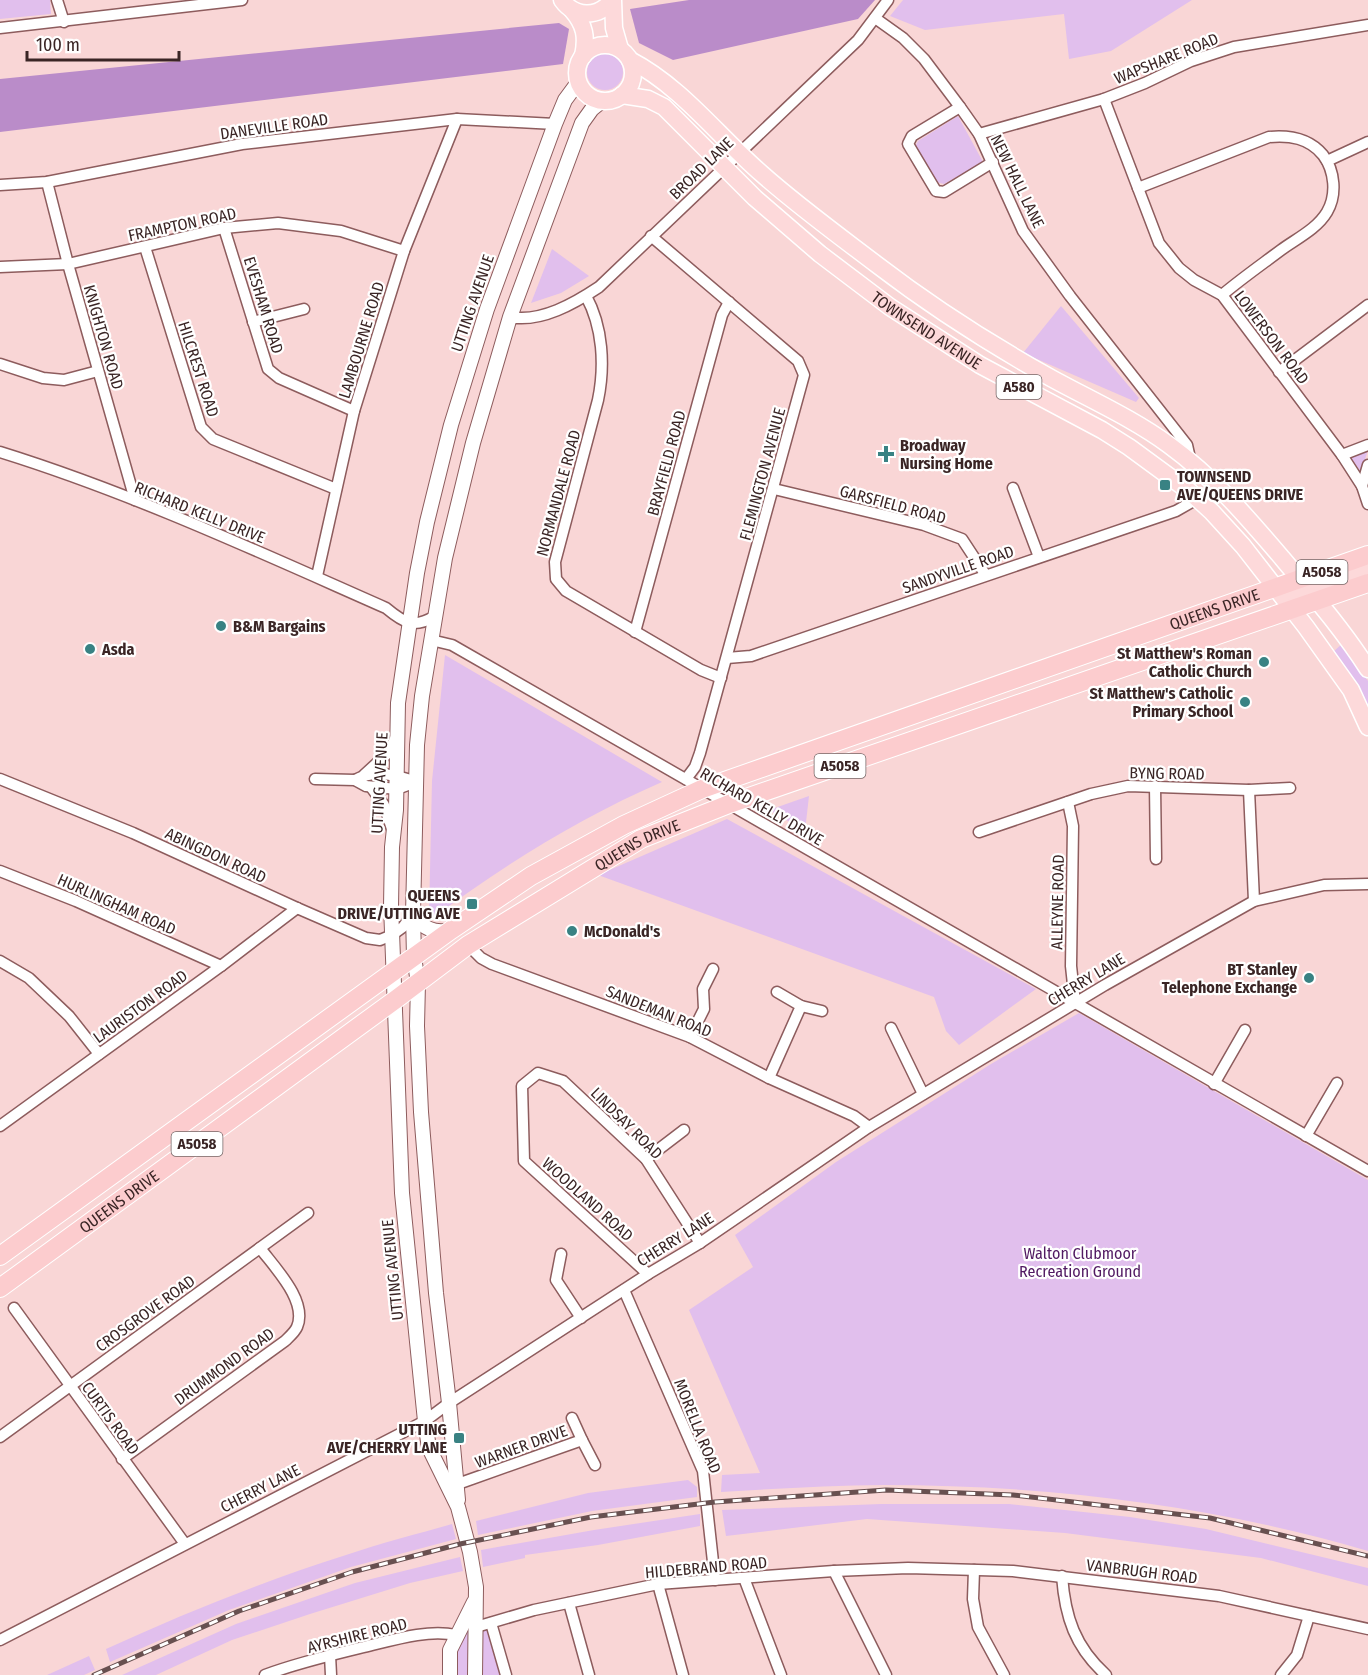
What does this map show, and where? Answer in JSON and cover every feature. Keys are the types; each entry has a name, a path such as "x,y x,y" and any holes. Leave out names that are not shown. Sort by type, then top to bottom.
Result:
{"highway":[{"name":"QUEENS DRIVE","path":"0,1287 468,945 641,839 729,804 1293,610 1310,590 1368,555"},
{"name":"QUEENS DRIVE","path":"0,1256 451,930 531,876 694,784 1276,588 1310,590 1368,583"}],"main road":[{"path":"565,4 584,14 591,14 603,9 613,0"},
{"path":"613,0 614,28 633,70 632,79 622,95"},
{"path":"565,4 583,24 585,32 585,45 578,72 579,81 588,94 603,100"},
{"name":"A580","path":"583,56 588,50 604,45 625,55"},
{"name":"TOWNSEND AVENUE","path":"625,55 669,84 764,176 894,278 959,324 1054,379 1124,415 1191,463 1228,496 1310,590 1368,669"},
{"name":"A580","path":"603,100 622,95"},
{"name":"TOWNSEND AVENUE","path":"622,95 648,99 664,107 755,198 812,247 890,307 980,366 1102,430 1129,447 1197,499 1243,546 1293,610 1351,690 1368,727"},
{"path":"1310,590 1368,572"}],"street":[{"path":"57,0 64,22"},
{"path":"0,28 242,0"},
{"name":"BROAD LANE","path":"510,316 520,318 561,308 586,296 607,280 858,40 888,0"},
{"name":"NEW HALL LANE","path":"875,18 903,38 924,60 960,107 979,134 1023,231 1070,296 1187,445 1191,463"},
{"name":"WAPSHARE ROAD","path":"979,134 1104,99 1191,62 1234,47 1368,25"},
{"name":"UTTING AVENUE","path":"453,1486 429,1448 402,1193 392,935 398,703 408,622 435,489 468,366 555,124 565,100 579,81"},
{"name":"LOWERSON ROAD","path":"1104,99 1159,243 1179,268 1194,280 1222,295 1342,455 1362,486 1368,504"},
{"name":"UTTING AVENUE","path":"450,1675 450,1650 465,1629 476,1598 474,1572 453,1486 449,1402 426,1183 413,914 416,782 421,701 445,558 473,443 510,316 582,123 592,109 603,100"},
{"path":"960,107 912,136 908,144 936,191 944,192 993,162"},
{"name":"DANEVILLE ROAD","path":"0,185 47,182 242,144 458,119 555,124"},
{"name":"LAMBOURNE ROAD","path":"316,576 354,411 404,251 458,119"},
{"path":"1138,188 1269,137 1297,137 1317,148 1327,160 1333,177 1333,191 1328,211 1321,220 1222,295"},
{"path":"1327,160 1368,141"},
{"name":"KNIGHTON ROAD","path":"47,182 135,500"},
{"name":"FRAMPTON ROAD","path":"0,267 68,264 224,228 278,223 340,231 404,251"},
{"name":"EVESHAM ROAD","path":"224,228 268,369 279,378 354,411"},
{"name":"FLEMINGTON AVENUE","path":"651,236 798,361 803,369 803,386 698,760 694,784"},
{"name":"HILCREST ROAD","path":"145,247 201,427 213,439 336,489"},
{"name":"NORMANDALE ROAD","path":"586,296 595,316 599,335 602,369 600,391 558,553 555,573 558,584 566,591 701,670 722,678"},
{"name":"BRAYFIELD ROAD","path":"635,632 722,315 729,303"},
{"path":"1279,372 1368,305"},
{"path":"253,322 304,309"},
{"path":"0,364 43,378 64,380 98,370"},
{"path":"1342,455 1368,445"},
{"name":"RICHARD KELLY DRIVE","path":"0,452 135,500 316,576 386,608 408,622"},
{"path":"1362,486 1368,465"},
{"path":"1013,488 1039,558"},
{"name":"GARSFIELD ROAD","path":"774,489 924,525 962,539 985,574"},
{"name":"SANDYVILLE ROAD","path":"727,658 751,656 985,574 1176,511 1197,499"},
{"name":"RICHARD KELLY DRIVE","path":"386,608 411,607"},
{"path":"408,622 420,624 435,616"},
{"name":"RICHARD KELLY DRIVE","path":"431,640 452,645 1368,1172"},
{"path":"360,777 388,753 398,733"},
{"path":"360,777 380,796 393,832"},
{"path":"315,779 360,777 416,782"},
{"name":"ABINGDON ROAD","path":"0,779 133,833 366,938 380,940 392,935"},
{"path":"371,787 397,782"},
{"name":"BYNG ROAD","path":"979,832 1091,794 1128,786 1290,789"},
{"path":"1155,786 1156,859"},
{"path":"1248,790 1254,901"},
{"name":"ALLEYNE ROAD","path":"1068,802 1073,826 1071,966 1075,1003"},
{"name":"HURLINGHAM ROAD","path":"0,871 76,901 221,966"},
{"name":"CHERRY LANE","path":"0,1640 425,1421 449,1402 700,1243 869,1127 1075,1003 1254,901 1324,885 1368,884"},
{"name":"LAURISTON ROAD","path":"0,1126 297,908"},
{"path":"392,935 403,927 413,914 418,922 427,928 440,931 451,930"},
{"name":"SANDEMAN ROAD","path":"468,945 481,958 492,964 690,1037 769,1078 854,1116 869,1127"},
{"path":"0,961 29,978 69,1016 99,1054"},
{"path":"690,1037 704,1009 703,989 712,969"},
{"path":"777,992 801,1006 822,1011"},
{"path":"769,1078 801,1006"},
{"path":"891,1028 923,1094"},
{"path":"1214,1084 1245,1030"},
{"name":"LINDSAY ROAD","path":"537,1073 564,1081 646,1159 700,1243"},
{"name":"WOODLAND ROAD","path":"537,1073 522,1086 524,1161 648,1274"},
{"path":"1306,1136 1337,1083"},
{"path":"646,1159 684,1130"},
{"name":"CROSGROVE ROAD","path":"0,1437 308,1213"},
{"name":"DRUMMOND ROAD","path":"122,1459 285,1341 296,1329 300,1316 297,1301 260,1248"},
{"path":"561,1254 556,1280 581,1318"},
{"name":"MORELLA ROAD","path":"624,1290 703,1471 715,1580"},
{"name":"CURTIS ROAD","path":"14,1308 184,1544"},
{"name":"WARNER DRIVE","path":"453,1486 582,1440 572,1418"},
{"path":"582,1440 595,1465"},
{"name":"HILDEBRAND ROAD","path":"465,1629 534,1610 658,1584 908,1568"},
{"name":"VANBRUGH ROAD","path":"908,1568 1062,1576 1219,1596 1368,1629"},
{"path":"974,1570 973,1599 978,1627 1004,1675"},
{"path":"834,1571 886,1675"},
{"path":"1062,1576 1063,1597 1072,1631 1093,1663 1106,1675"},
{"path":"744,1578 781,1675"},
{"path":"658,1584 683,1675"},
{"path":"570,1603 589,1675"},
{"path":"1281,1675 1297,1655 1309,1616"},
{"path":"491,1623 506,1675"},
{"name":"UTTING AVENUE","path":"465,1629 475,1675"},
{"name":"AYRSHIRE ROAD","path":"266,1675 330,1655 408,1636 449,1634 465,1629"},
{"path":"330,1655 331,1675"}],"green space":[{"path":"0,0 50,0 51,14 0,19"},
{"path":"903,0 1192,0 1111,51 1069,59 1064,14 925,30 890,16"},
{"path":"605,54 618,59 623,72 618,85 605,90 592,85 587,72 592,59"},
{"path":"958,116 983,162 944,184 936,182 915,147 918,141"},
{"path":"552,249 589,276 561,293 531,303"},
{"path":"1061,306 1139,398 1136,402 1023,353"},
{"path":"1368,450 1361,472 1351,458"},
{"path":"1342,644 1368,681 1368,708 1359,689 1333,652"},
{"path":"445,655 662,782 544,843 487,879 433,918 429,915 432,781"},
{"path":"809,796 805,831 769,810"},
{"path":"727,819 1036,989 959,1045 946,1031 934,997 598,875"},
{"name":"Walton Clubmoor Recreation Ground","path":"1079,1013 1368,1180 1368,1551 1249,1521 1129,1501 1068,1494 945,1486 884,1485 721,1492 722,1475 760,1473 689,1310 753,1267 735,1235 836,1162 991,1064"},
{"path":"688,1480 697,1487 697,1497 592,1511 478,1535 476,1521 588,1493"},
{"path":"881,1504 1009,1504 1130,1517 1206,1529 1368,1568 1368,1586 1261,1558 1065,1533 867,1519 726,1536 722,1510"},
{"path":"700,1514 700,1526 598,1545 525,1555 525,1558 483,1567 481,1550"},
{"path":"452,1524 456,1539 351,1567 229,1610 110,1662 106,1649 195,1610 315,1565 372,1546"},
{"path":"460,1557 463,1571 410,1583 232,1640 156,1675 122,1675 236,1624 355,1583"},
{"path":"491,1623 506,1675 450,1675 463,1624 476,1626"},
{"path":"89,1656 95,1670 84,1675 47,1675"}],"shaded area":[{"path":"689,0 875,0 858,19 673,60 639,43 630,9"},
{"path":"559,23 569,29 563,64 0,132 0,79"}],"railway":[{"path":"94,1675 239,1611 352,1572 460,1544 591,1517 715,1502 886,1490 1013,1495 1210,1518 1368,1556"}],"place":[{"name":"Broadway Nursing Home","path":"886,454"},
{"name":"TOWNSEND AVE/QUEENS DRIVE","path":"1165,485"},
{"name":"B&M Bargains","path":"221,626"},
{"name":"Asda","path":"90,649"},
{"name":"St Matthew's Roman Catholic Church","path":"1264,662"},
{"name":"St Matthew's Catholic Primary School","path":"1245,702"},
{"name":"QUEENS DRIVE/UTTING AVE","path":"472,904"},
{"name":"McDonald's","path":"572,931"},
{"name":"BT Stanley Telephone Exchange","path":"1309,978"},
{"name":"UTTING AVE/CHERRY LANE","path":"459,1438"}]}
